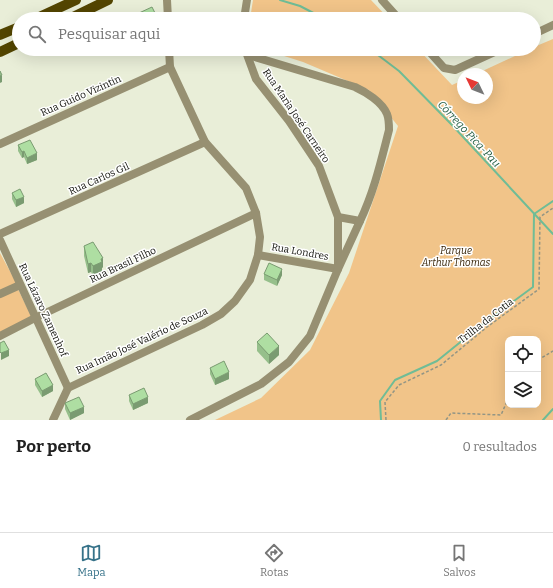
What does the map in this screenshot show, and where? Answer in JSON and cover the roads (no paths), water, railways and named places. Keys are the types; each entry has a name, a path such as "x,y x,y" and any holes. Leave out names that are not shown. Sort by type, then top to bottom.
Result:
{"main road":[{"path":"50,12 76,0"},
{"path":"83,12 108,0"},
{"path":"0,35 12,29"},
{"path":"0,52 12,46"}],"street":[{"path":"167,0 168,12"},
{"path":"245,12 247,0"},
{"path":"382,0 393,12"},
{"path":"541,31 553,25"},
{"name":"Rua Imão José Valério de Souza","path":"68,388 202,325 221,314 235,301 250,280 258,255 260,237 256,213 246,188 205,142 170,66 169,56"},
{"name":"Rua Maria José Carneiro","path":"247,56 256,79 289,120 319,166 338,217"},
{"path":"190,420 261,384 289,362 310,336 338,269 368,206 389,130 387,114 378,102 364,91 258,56"},
{"path":"433,56 444,68 455,70 486,56"},
{"name":"Rua Guido Vizintin","path":"0,144 170,66"},
{"name":"Rua Carlos Gil","path":"0,234 205,142"},
{"name":"Rua Brasil Filho","path":"0,336 256,213"},
{"path":"338,269 338,217 360,221"},
{"name":"Rua Lázaro Zamenhof","path":"0,240 68,388"},
{"name":"Rua Londres","path":"258,255 338,269"},
{"path":"0,294 20,285"},
{"path":"53,420 68,388"}],"waterway":[{"name":"Córrego Pica-Pau","path":"280,0 300,6 312,12"},
{"name":"Córrego Pica-Pau","path":"379,56 399,71 452,125 553,234"},
{"path":"381,420 380,401 395,380 437,361 484,323 533,287 534,214 553,201"},
{"path":"543,420 553,409"}],"park label":[{"name":"Parque Arthur Thomas","path":"456,256"}]}
